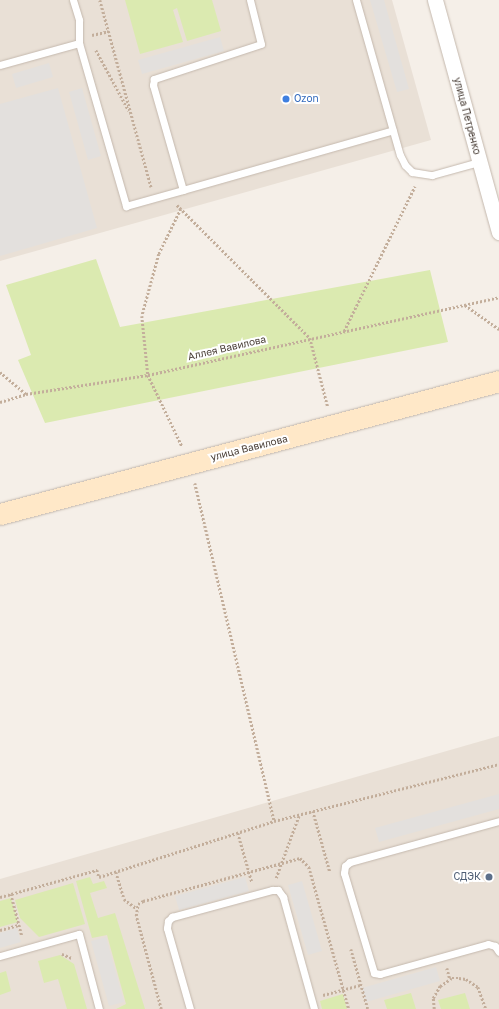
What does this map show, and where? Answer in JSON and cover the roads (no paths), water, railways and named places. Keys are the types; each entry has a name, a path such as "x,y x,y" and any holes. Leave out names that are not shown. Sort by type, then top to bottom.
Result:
{"street":[{"name":"улица Петренко","path":"435,0 499,232"},
{"name":"улица Вавилова","path":"0,514 499,382"}],"lane":[{"path":"73,0 79,20 79,43 126,206 393,130"},
{"path":"183,190 153,85 154,79 261,44 250,0"},
{"path":"356,0 393,130 405,165 412,172 421,175 432,175 479,162"},
{"path":"0,65 79,43"},
{"path":"499,821 350,862 345,866 344,873 374,974 380,974 488,944 495,946 499,952"},
{"path":"190,1009 167,928 168,921 172,917 272,890 278,890 283,898 314,1009"},
{"path":"0,956 79,934 99,1009"}],"place":[{"name":"Ozon","path":"286,99"},
{"name":"СДЭК","path":"489,877"}]}
